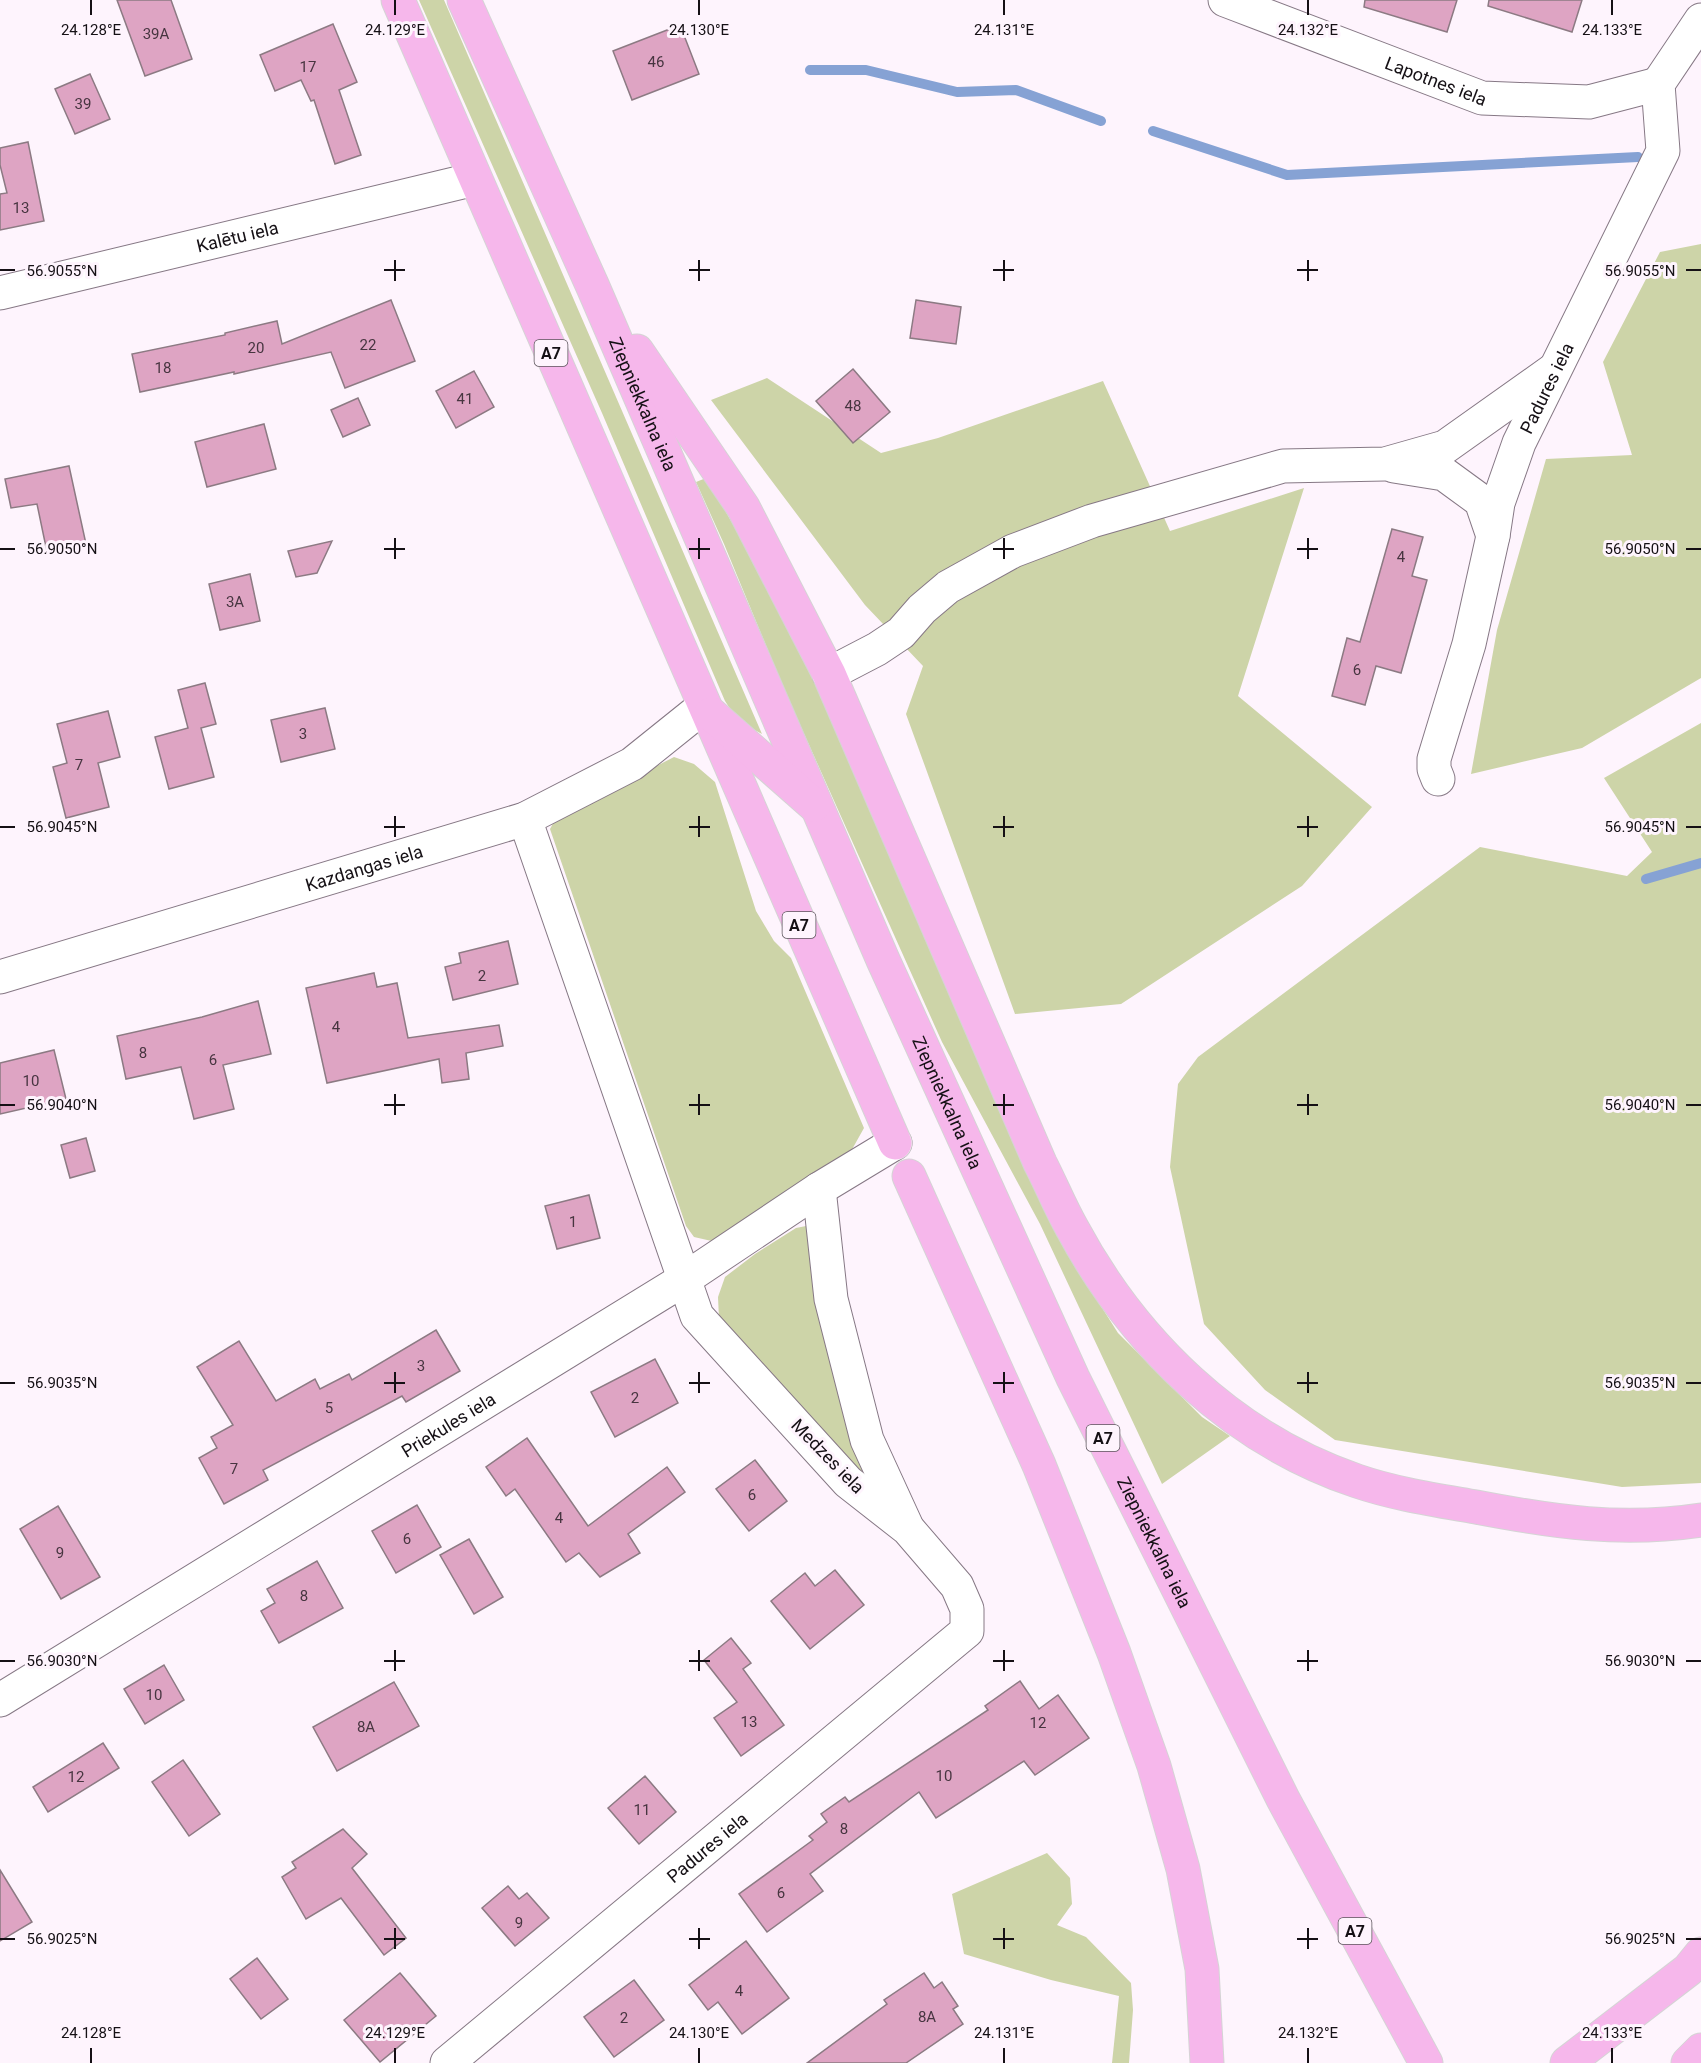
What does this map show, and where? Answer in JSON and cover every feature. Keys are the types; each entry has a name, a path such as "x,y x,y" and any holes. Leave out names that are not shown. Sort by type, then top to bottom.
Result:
{"highway":[{"name":"Ziepniekkalna iela","path":"398,0 703,706 895,1143"},
{"name":"Ziepniekkalna iela","path":"464,0 593,287 883,960 1073,1378 1283,1799 1426,2063"},
{"path":"593,287 743,507 829,674 1040,1162 1072,1229 1129,1316 1172,1364 1197,1389 1270,1442 1327,1470 1386,1490 1545,1520 1601,1526 1639,1526 1701,1520"},
{"name":"Ziepniekkalna iela","path":"703,706 820,812"},
{"path":"909,1176 1039,1465 1114,1653 1154,1766 1184,1869 1202,1969 1207,2063"},
{"path":"1567,2063 1688,1970 1701,1954"},
{"path":"1688,2063 1701,2050"}],"street":[{"name":"Lapotnes iela","path":"1225,0 1482,98 1589,102 1658,84"},
{"path":"1658,84 1701,20"},
{"name":"Padures iela","path":"1438,779 1434,769 1434,759 1469,644 1498,503 1519,443 1663,152 1658,84"},
{"name":"Kalētu iela","path":"0,293 475,179"},
{"path":"1385,464 1445,447 1556,368"},
{"path":"829,674 877,649 901,633 922,609 948,588 1013,551 1092,521 1283,466 1385,464 1444,474 1481,501 1493,536"},
{"name":"Kazdangas iela","path":"0,976 525,819 632,764 703,706"},
{"name":"Medzes iela","path":"525,819 697,1316 848,1482 908,1529 957,1586 967,1609 967,1631"},
{"name":"Priekules iela","path":"0,1700 683,1280 819,1189 895,1143"},
{"path":"819,1189 831,1299 864,1429 908,1529"},
{"name":"Padures iela","path":"447,2063 967,1631"}],"green space":[{"path":"419,0 444,0 762,734 738,721 725,701 602,413"},
{"path":"1701,244 1701,678 1582,748 1471,774 1497,630 1546,459 1632,455 1603,362 1660,252"},
{"path":"767,378 881,453 938,438 1103,381 1170,531 1304,488 1238,696 1372,807 1302,886 1121,1004 1015,1014 906,714 923,666 865,605 711,400"},
{"path":"706,478 758,567 825,700 1075,1265 1118,1333 1202,1417 1230,1436 1162,1484 1040,1224 942,1042 784,689 696,482"},
{"path":"1701,723 1701,1483 1622,1487 1335,1440 1265,1390 1204,1324 1170,1167 1178,1084 1198,1057 1480,847 1627,876 1652,852 1604,778"},
{"path":"674,757 694,764 715,782 756,911 774,941 791,958 864,1128 850,1153 818,1179 743,1220 716,1242 694,1237 686,1226 550,829 556,818"},
{"path":"811,1225 869,1482 719,1319 718,1297 725,1277 755,1254 796,1228"},
{"path":"1047,1853 1070,1878 1072,1904 1057,1925 1086,1937 1131,1983 1133,2010 1129,2063 1112,2063 1119,1996 1051,1980 964,1954 952,1894"}],"building":[{"path":"117,0 171,0 192,59 145,76"},
{"path":"1365,0 1457,0 1447,32 1364,7"},
{"path":"1489,0 1582,0 1572,32 1488,6"},
{"path":"333,24 357,82 339,90 361,155 335,164 314,100 311,101 301,80 275,91 260,55"},
{"path":"680,25 699,74 632,100 613,51"},
{"path":"90,74 110,119 75,134 55,89"},
{"path":"28,142 44,221 0,230 0,194 7,193 0,165 0,148"},
{"path":"391,300 415,361 345,388 331,352 140,392 132,354 225,335 225,333 277,321 282,344"},
{"path":"916,300 961,307 956,344 910,338"},
{"path":"853,369 890,412 853,443 816,401"},
{"path":"474,371 494,407 456,428 436,391"},
{"path":"358,398 370,425 343,437 331,410"},
{"path":"264,424 276,469 207,487 195,442"},
{"path":"69,466 86,544 47,552 37,504 11,508 5,479"},
{"path":"1392,529 1423,537 1412,576 1427,580 1401,673 1376,666 1365,705 1332,696 1347,638 1360,642"},
{"path":"332,541 317,573 296,577 288,551"},
{"path":"250,574 260,621 220,630 209,584"},
{"path":"205,683 216,724 201,728 214,777 169,789 155,737 188,728 178,690"},
{"path":"325,708 335,749 281,762 271,720"},
{"path":"108,711 120,757 98,763 109,807 66,818 53,767 67,763 57,724"},
{"path":"508,941 518,984 453,1000 445,967 461,963 459,953"},
{"path":"374,973 377,987 397,983 408,1038 499,1025 503,1046 466,1053 469,1079 442,1083 439,1059 327,1083 306,988"},
{"path":"258,1001 271,1054 223,1065 234,1109 194,1119 181,1067 126,1079 117,1036 202,1017"},
{"path":"54,1050 66,1099 0,1114 0,1063"},
{"path":"86,1138 95,1171 70,1178 61,1145"},
{"path":"589,1195 600,1238 557,1249 545,1206"},
{"path":"436,1330 460,1371 406,1402 402,1396 263,1470 268,1480 224,1504 199,1458 217,1448 211,1437 233,1425 197,1367 239,1341 276,1401 315,1379 320,1389 349,1374 352,1380"},
{"path":"655,1359 678,1403 615,1437 591,1392"},
{"path":"527,1438 588,1526 667,1467 685,1492 628,1534 640,1553 600,1577 579,1553 566,1562 515,1489 506,1496 486,1467"},
{"path":"755,1460 787,1501 749,1531 716,1489"},
{"path":"417,1505 441,1547 396,1573 372,1531"},
{"path":"58,1506 100,1577 61,1599 20,1529"},
{"path":"469,1539 503,1597 474,1614 440,1555"},
{"path":"317,1561 343,1608 279,1643 261,1611 275,1603 267,1589"},
{"path":"835,1570 864,1605 810,1649 771,1601 805,1573 815,1586"},
{"path":"731,1638 751,1663 743,1669 784,1725 741,1756 714,1718 737,1702 704,1660"},
{"path":"164,1665 184,1700 145,1724 124,1689"},
{"path":"1020,1681 1039,1709 1058,1695 1089,1738 1035,1775 1024,1761 936,1818 919,1792 810,1874 823,1891 767,1932 739,1894 813,1840 809,1836 827,1822 821,1814 845,1797 849,1802 988,1710 985,1706"},
{"path":"394,1682 419,1726 337,1771 313,1727"},
{"path":"103,1743 119,1768 48,1812 33,1787"},
{"path":"183,1760 220,1814 189,1836 152,1782"},
{"path":"645,1776 676,1812 639,1844 608,1808"},
{"path":"343,1829 367,1854 352,1868 406,1938 384,1955 341,1898 306,1919 282,1877 296,1868 292,1862"},
{"path":"0,1870 32,1922 0,1941"},
{"path":"508,1886 519,1899 527,1893 549,1918 515,1946 482,1908"},
{"path":"746,1941 789,1998 742,2034 718,2002 708,2010 689,1985"},
{"path":"257,1958 288,1999 261,2019 230,1979"},
{"path":"400,1973 436,2016 380,2062 344,2020"},
{"path":"924,1973 934,1988 942,1982 958,2006 953,2009 963,2024 906,2063 807,2063 887,2004 884,2000"},
{"path":"634,1980 664,2020 614,2057 584,2017"}],"waterway":[{"path":"810,70 866,70 957,92 1016,90 1101,121"},
{"path":"1153,131 1287,175 1638,157"},
{"path":"1646,879 1701,863"}]}
